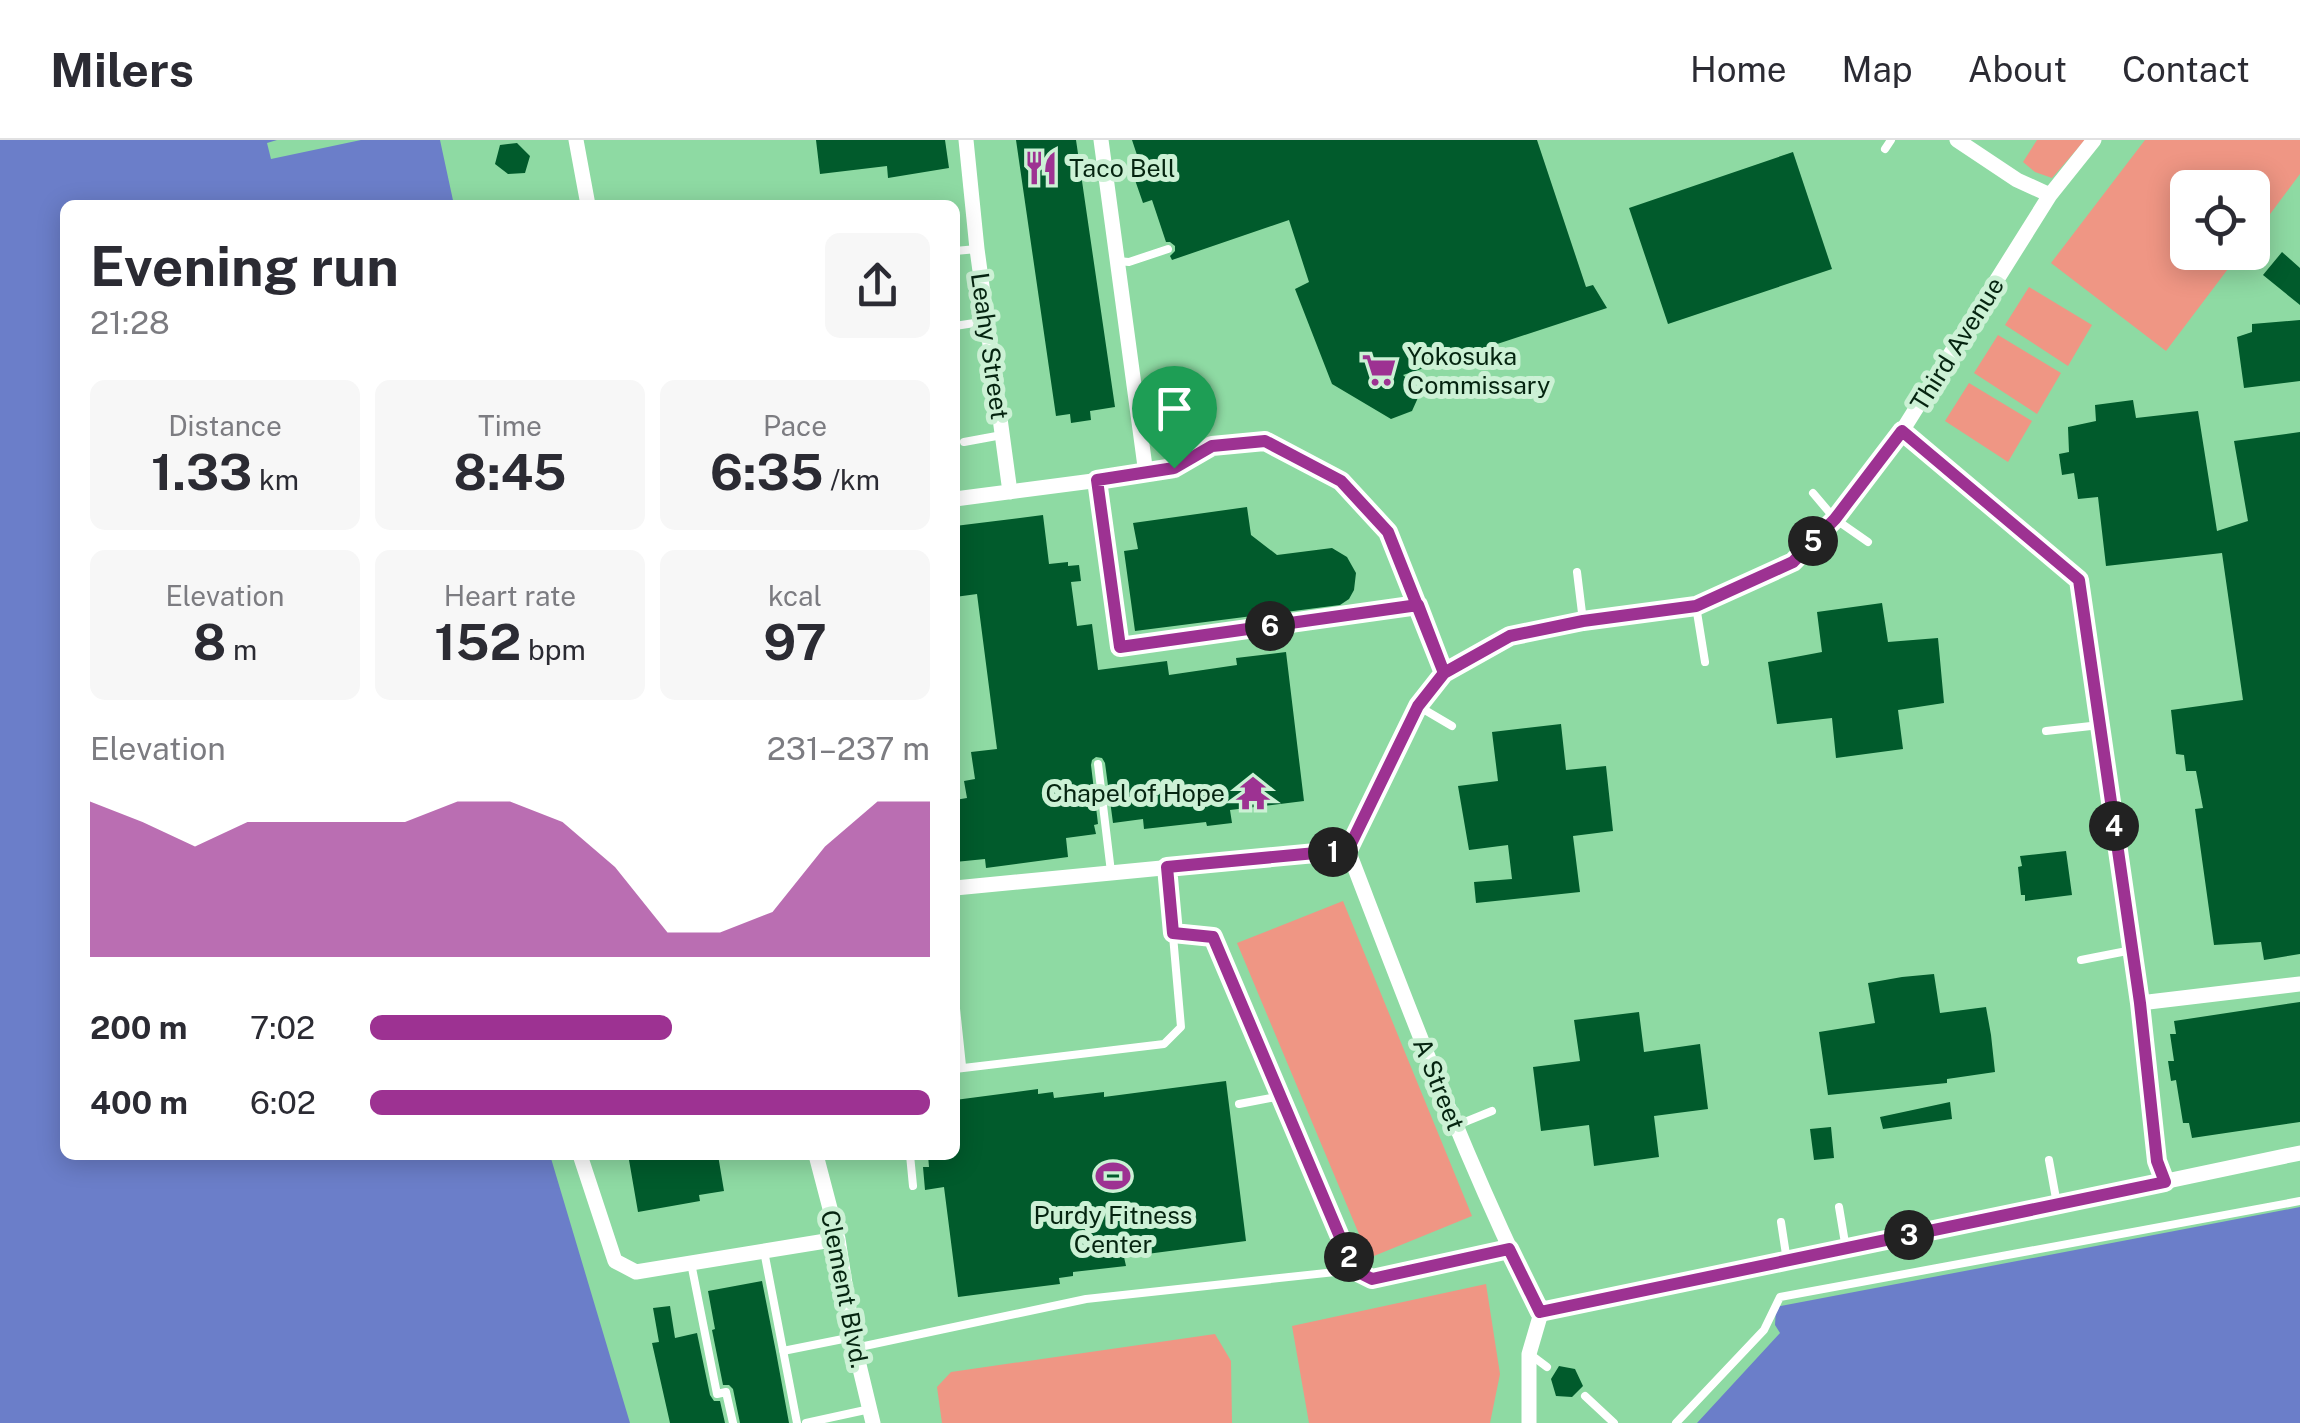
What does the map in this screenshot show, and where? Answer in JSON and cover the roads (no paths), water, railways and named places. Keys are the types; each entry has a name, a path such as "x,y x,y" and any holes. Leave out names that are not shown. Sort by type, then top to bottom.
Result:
{"street":[{"path":"576,140 587,200"},
{"name":"Leahy Street","path":"966,140 1010,492"},
{"path":"1101,140 1146,474"},
{"path":"1957,140 2017,180 2050,195"},
{"name":"Third Avenue","path":"1348,850 1418,706 1444,673 1510,636 1583,621 1696,606 1793,562 1835,519 1902,431 2050,195 2094,140"},
{"path":"1902,431 2079,580 2140,1003 2157,1161 2165,1182"},
{"path":"960,498 1146,474 1174,468 1212,446 1265,441 1341,481 1388,532 1444,673"},
{"path":"960,887 1348,850"},
{"name":"A Street","path":"1348,850 1455,1126 1540,1312"},
{"path":"2140,1003 2300,984"},
{"path":"1529,1423 1529,1354 1540,1312 2300,1153"},
{"path":"582,1160 615,1261 636,1272 838,1239"},
{"name":"Clement Blvd.","path":"817,1160 838,1239 854,1343 871,1416"}],"lane":[{"path":"960,251 977,249"},
{"path":"1118,261 1129,262 1168,249"},
{"path":"960,325 987,321"},
{"path":"964,442 1002,435"},
{"path":"1097,480 1120,647 1418,605"},
{"path":"1813,493 1835,519 1868,542"},
{"path":"1577,572 1583,621"},
{"path":"1696,606 1705,662"},
{"path":"1418,706 1452,726"},
{"path":"2046,731 2100,725"},
{"path":"1098,764 1112,872"},
{"path":"960,1067 1164,1044 1182,1027 1167,867"},
{"path":"1173,933 1213,937 1354,1270"},
{"path":"2081,960 2132,950"},
{"path":"1239,1104 1281,1096"},
{"path":"1455,1126 1492,1111"},
{"path":"910,1160 913,1186"},
{"path":"2049,1160 2057,1204"},
{"path":"1676,1423 1764,1330 1780,1297 2300,1201"},
{"path":"1838,1207 1846,1249"},
{"path":"1781,1222 1787,1261"},
{"path":"784,1351 854,1343 1086,1299 1354,1270 1372,1279 1509,1249"},
{"path":"764,1251 797,1423"},
{"path":"691,1262 716,1394 726,1392 733,1423"},
{"path":"1529,1354 1547,1367"},
{"path":"1585,1396 1614,1423"},
{"path":"806,1423 871,1416"}],"water":[{"path":"0,140 277,140 267,143 271,159 361,140 440,140 453,200 60,200 60,1160 551,1160 630,1423 0,1423"},
{"path":"2300,1207 2300,1423 1697,1423 1780,1333 1775,1325 1776,1307"}],"place":[{"name":"Taco Bell","path":"1041,168"},
{"name":"Yokosuka Commissary","path":"1379,370"},
{"name":"Chapel of Hope","path":"1253,793"},
{"name":"Purdy Fitness Center","path":"1113,1176"}]}
